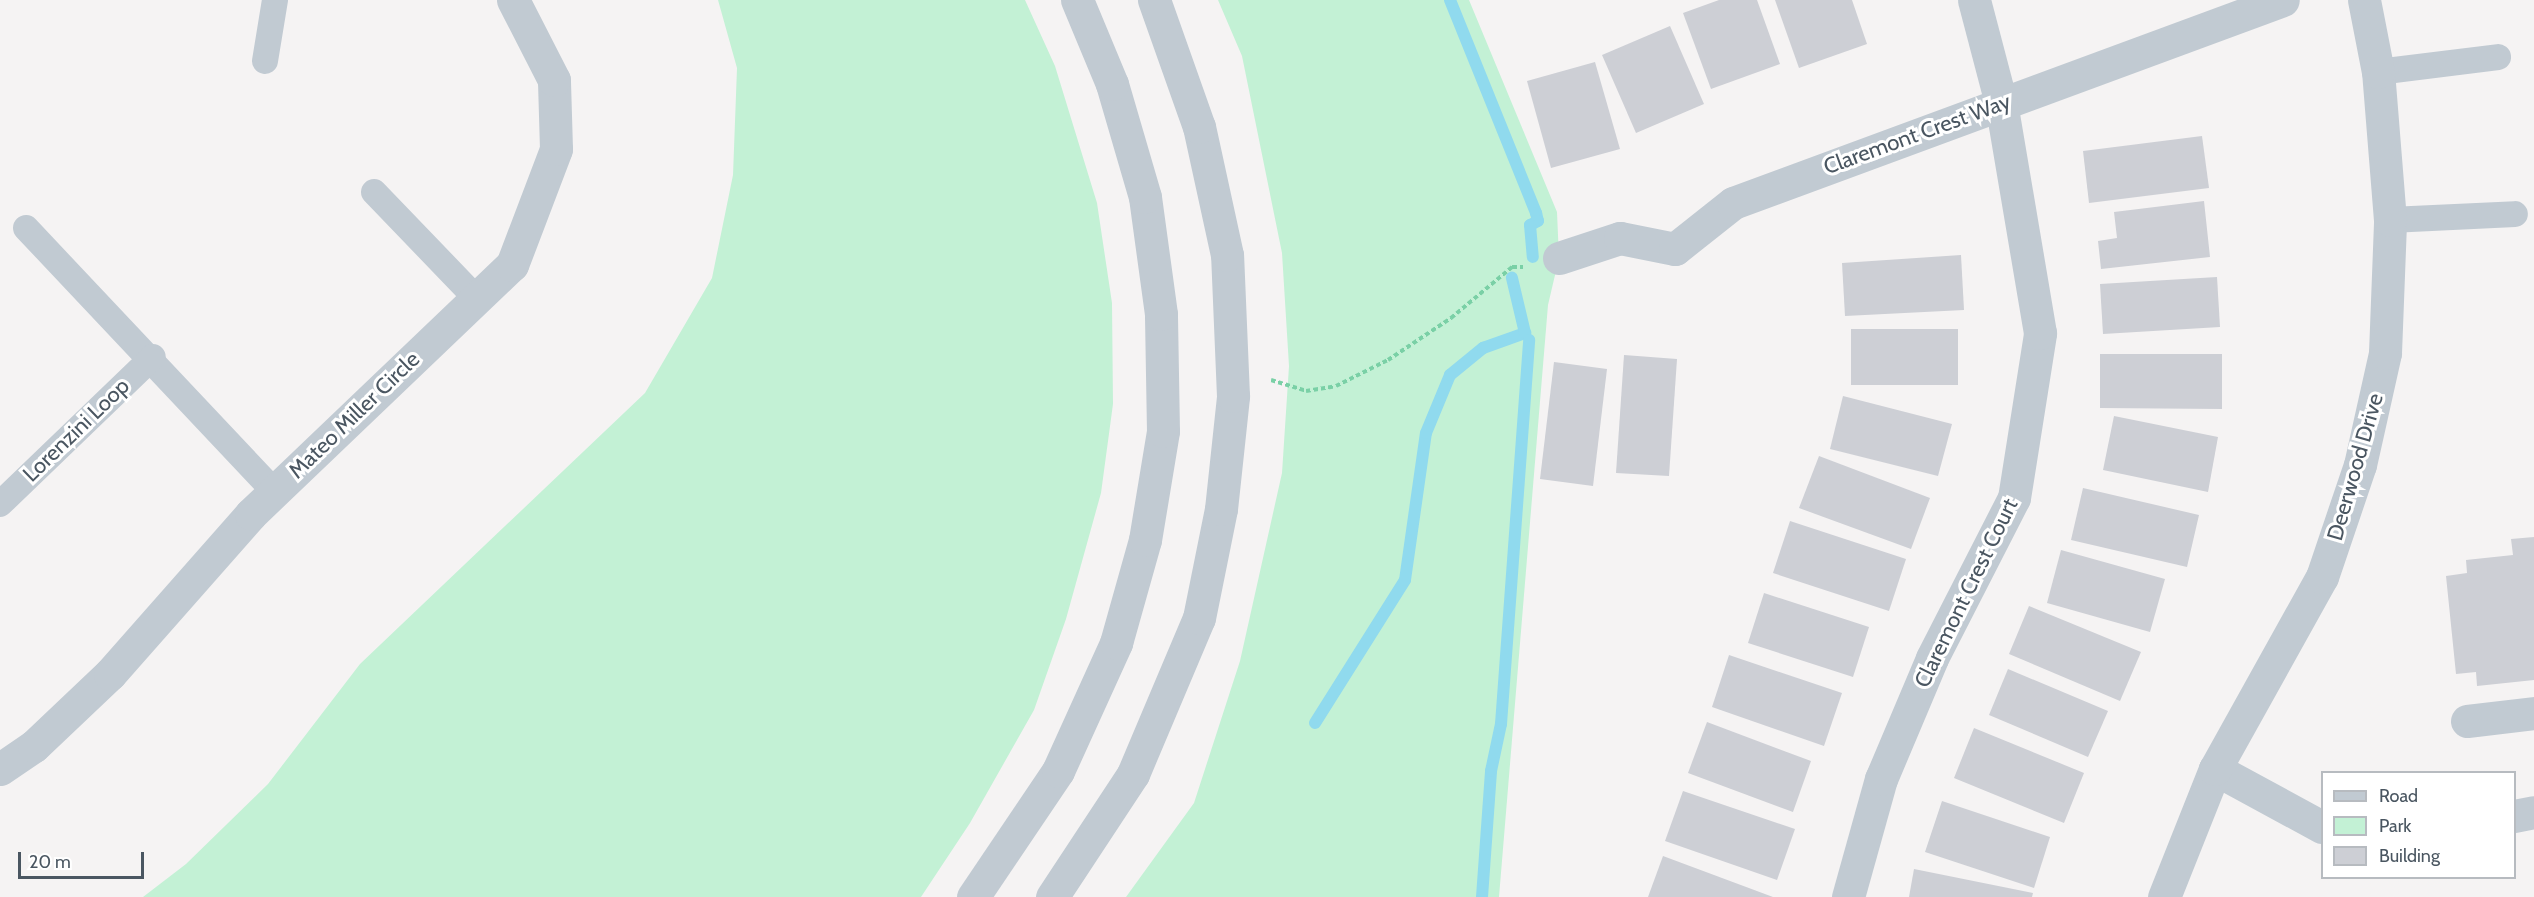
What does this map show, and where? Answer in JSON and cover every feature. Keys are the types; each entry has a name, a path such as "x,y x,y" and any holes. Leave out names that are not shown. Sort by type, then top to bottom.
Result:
{"street":[{"name":"Mateo Miller Circle","path":"0,769 34,746 110,674 274,491 512,265 556,149 555,80 513,0"},
{"path":"973,897 1058,771 1116,643 1145,540 1163,430 1161,314 1145,197 1112,84 1077,0"},
{"path":"1052,897 1133,774 1199,618 1221,509 1233,396 1227,255 1199,127 1154,0"},
{"name":"Claremont Crest Court","path":"1848,897 1881,779 1932,658 2014,498 2040,333 2001,103 1974,0"},
{"name":"Claremont Crest Way","path":"1559,258 1620,238 1675,249 1733,203 2283,0"},
{"name":"Deerwood Drive","path":"2164,897 2215,769 2322,577 2360,465 2385,353 2390,220 2378,72 2364,0"},
{"path":"2467,721 2534,713"},
{"path":"2215,769 2321,826"},
{"path":"2516,816 2534,812"}],"lane":[{"path":"265,61 275,0"},
{"path":"2378,72 2498,57"},
{"path":"374,192 476,298"},
{"path":"2390,220 2515,214"},
{"path":"26,228 153,357 274,491"},
{"name":"Lorenzini Loop","path":"0,504 153,357"}],"path":[{"path":"1269,379 1306,391 1336,386 1388,360 1451,318 1512,267 1548,271 1559,258"}],"green space":[{"path":"718,0 1025,0 1055,66 1097,203 1112,303 1113,404 1101,493 1066,619 1034,710 970,823 921,897 143,897 186,864 268,784 360,664 645,393 712,278 733,175 737,68"},
{"path":"1218,0 1469,0 1557,212 1559,258 1548,305 1499,897 1126,897 1194,803 1240,661 1282,473 1289,366 1282,253 1242,56"}],"building":[{"path":"1719,0 1757,0 1780,64 1711,89 1683,13"},
{"path":"1775,0 1852,0 1867,44 1799,68"},
{"path":"1670,26 1704,104 1636,133 1602,55"},
{"path":"1595,62 1620,149 1551,168 1527,81"},
{"path":"2202,136 2209,188 2089,203 2083,151"},
{"path":"2204,201 2210,257 2101,269 2098,241 2117,238 2114,212"},
{"path":"1961,255 1964,310 1845,316 1842,263"},
{"path":"2217,277 2220,327 2103,334 2100,284"},
{"path":"1851,329 1958,329 1958,385 1851,385"},
{"path":"2100,354 2222,354 2222,409 2100,408"},
{"path":"1624,355 1677,359 1669,476 1616,473"},
{"path":"1554,362 1607,369 1593,486 1540,479"},
{"path":"1843,396 1952,424 1938,476 1830,449"},
{"path":"2114,416 2218,437 2208,492 2103,470"},
{"path":"1819,456 1930,498 1911,549 1799,508"},
{"path":"2083,488 2199,515 2187,567 2071,540"},
{"path":"1790,521 1906,559 1889,611 1773,573"},
{"path":"2534,537 2534,680 2477,686 2476,672 2456,674 2446,576 2467,573 2466,560 2513,555 2511,539"},
{"path":"2061,550 2165,579 2150,632 2047,603"},
{"path":"1764,593 1869,627 1853,677 1748,643"},
{"path":"2029,606 2141,652 2120,701 2009,654"},
{"path":"1729,655 1842,693 1824,746 1712,707"},
{"path":"2008,669 2108,711 2088,757 1989,715"},
{"path":"1707,722 1811,761 1793,812 1688,773"},
{"path":"1974,728 2084,773 2064,823 1954,778"},
{"path":"1683,791 1795,829 1777,880 1665,841"},
{"path":"1942,801 2050,837 2034,888 1925,852"},
{"path":"1663,856 1773,897 1648,897"},
{"path":"1914,869 2033,893 2032,897 1909,897"}],"waterway":[{"path":"1450,0 1536,213 1538,221 1530,225 1533,257"},
{"path":"1315,723 1405,580 1426,433 1450,375 1483,348 1525,333 1512,278"},
{"path":"1482,897 1491,771 1501,724 1529,340"}]}
